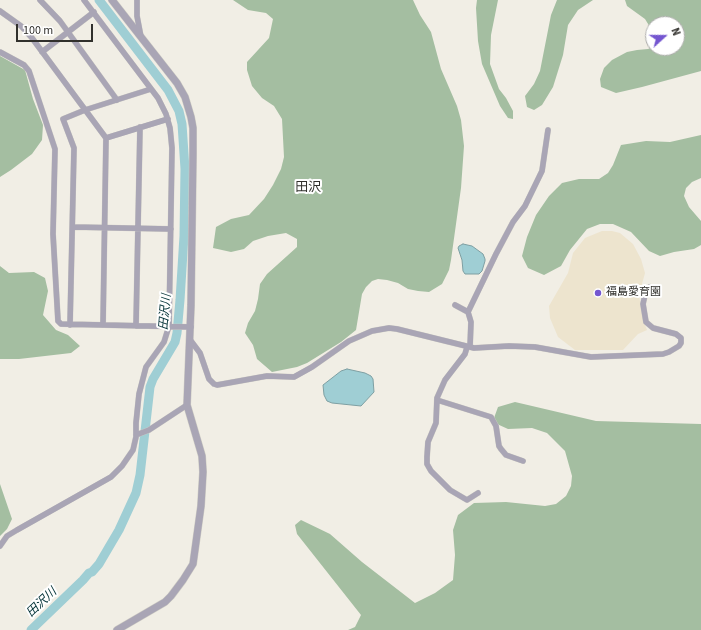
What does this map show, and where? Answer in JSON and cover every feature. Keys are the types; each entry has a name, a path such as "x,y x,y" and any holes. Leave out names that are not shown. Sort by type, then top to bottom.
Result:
{"street":[{"path":"40,0 49,8 117,100"},
{"path":"0,546 7,536 27,523 111,477 122,466 133,450 138,434 136,423 142,380 146,367 164,342 169,326 172,148 168,119 161,104 151,89 84,0"},
{"path":"137,0 137,16 140,37"},
{"path":"114,1 183,93 191,117 193,128 191,327 187,405 202,456 203,472 201,506 192,564 171,596 165,602 117,630"},
{"path":"0,11 20,26 32,38 106,138 103,325"},
{"path":"42,52 94,12"},
{"path":"0,52 24,65 29,71 54,145 56,169 53,234 58,321 61,324 70,325 191,327"},
{"path":"70,325 74,148 63,119 85,110 151,89"},
{"path":"106,138 168,119"},
{"path":"136,326 140,127"},
{"path":"478,493 467,500 450,490 436,478 427,464 428,442 436,423 437,400 445,380 469,347 471,322 468,312 496,254 513,222 525,206 542,171 548,130"},
{"path":"73,227 171,229"},
{"path":"190,341 200,352 209,379 217,385 267,376 294,377 312,367 349,341 359,336 382,329 397,329 469,347 535,347 591,357 644,356 669,352 681,343 681,338 676,334 653,328 646,322 643,304 646,290 650,287"},
{"path":"455,305 468,312"},
{"path":"437,400 490,417 496,426 499,446 501,449 506,455 523,461"},
{"path":"138,434 149,430 187,405"}],"shaded area":[{"name":"福島愛育園","path":"602,231 620,233 633,244 641,259 645,273 639,295 643,320 647,330 638,334 623,350 575,350 558,337 550,318 549,306 568,273 573,253 585,238"}],"green space":[{"path":"233,0 413,0 420,15 431,32 441,69 457,106 461,120 464,146 461,188 451,260 449,270 442,284 429,292 408,289 398,283 387,280 378,279 372,281 362,294 356,330 341,342 307,363 297,367 272,372 257,359 253,345 245,333 248,323 255,311 260,284 267,274 297,247 297,239 286,233 268,236 253,241 244,249 231,252 213,248 216,227 231,219 249,215 264,199 273,185 281,169 284,157 282,119 274,106 262,98 252,86 247,70 247,62 269,38 273,19 266,13 248,10"},
{"path":"477,0 498,0 491,35 490,64 499,89 513,111 513,119 508,118 500,106 482,64 478,41"},
{"path":"557,0 593,0 578,10 568,25 563,55 553,87 542,105 534,110 527,107 525,96 534,84 540,71 551,15"},
{"path":"625,0 701,0 701,71 616,93 601,87 600,79 604,68 612,60 627,52 645,49 645,56 685,56 685,16 645,16 645,19 627,6"},
{"path":"0,56 25,70 33,99 43,125 42,140 32,154 0,177"},
{"path":"701,135 701,178 692,182 686,188 684,196 689,207 701,221 701,245 694,249 660,256 649,251 631,232 613,224 600,224 587,229 570,250 561,266 544,275 528,268 522,256 527,237 536,215 549,196 562,183 579,179 599,179 608,173 621,145 646,141 670,142"},
{"path":"0,266 9,273 34,272 45,278 48,291 43,315 56,330 68,335 80,346 71,353 19,359 0,359"},
{"path":"515,402 596,421 701,424 701,630 348,630 355,627 361,615 297,534 295,525 301,520 330,534 362,562 415,603 435,593 453,580 455,555 453,530 458,515 474,503 506,502 545,506 556,504 566,496 571,486 572,476 565,451 547,433 532,428 508,429 497,424 494,418 498,407"},
{"path":"0,484 12,519 7,529 0,536"}],"water":[{"path":"463,244 472,246 483,254 485,261 482,271 479,274 465,274 463,271 462,260 458,248"},
{"path":"347,369 365,373 373,379 374,392 361,406 332,403 327,401 324,395 323,385 341,371"}],"waterway":[{"name":"田沢川","path":"31,630 89,573 92,572 99,564 119,530 136,493 140,475 150,387 153,379 175,342 177,333 184,236 185,169 182,124 179,111 168,90 99,0"}],"place":[{"name":"福島愛育園","path":"598,293"}],"district":[{"name":"田沢","path":"308,188"}]}
